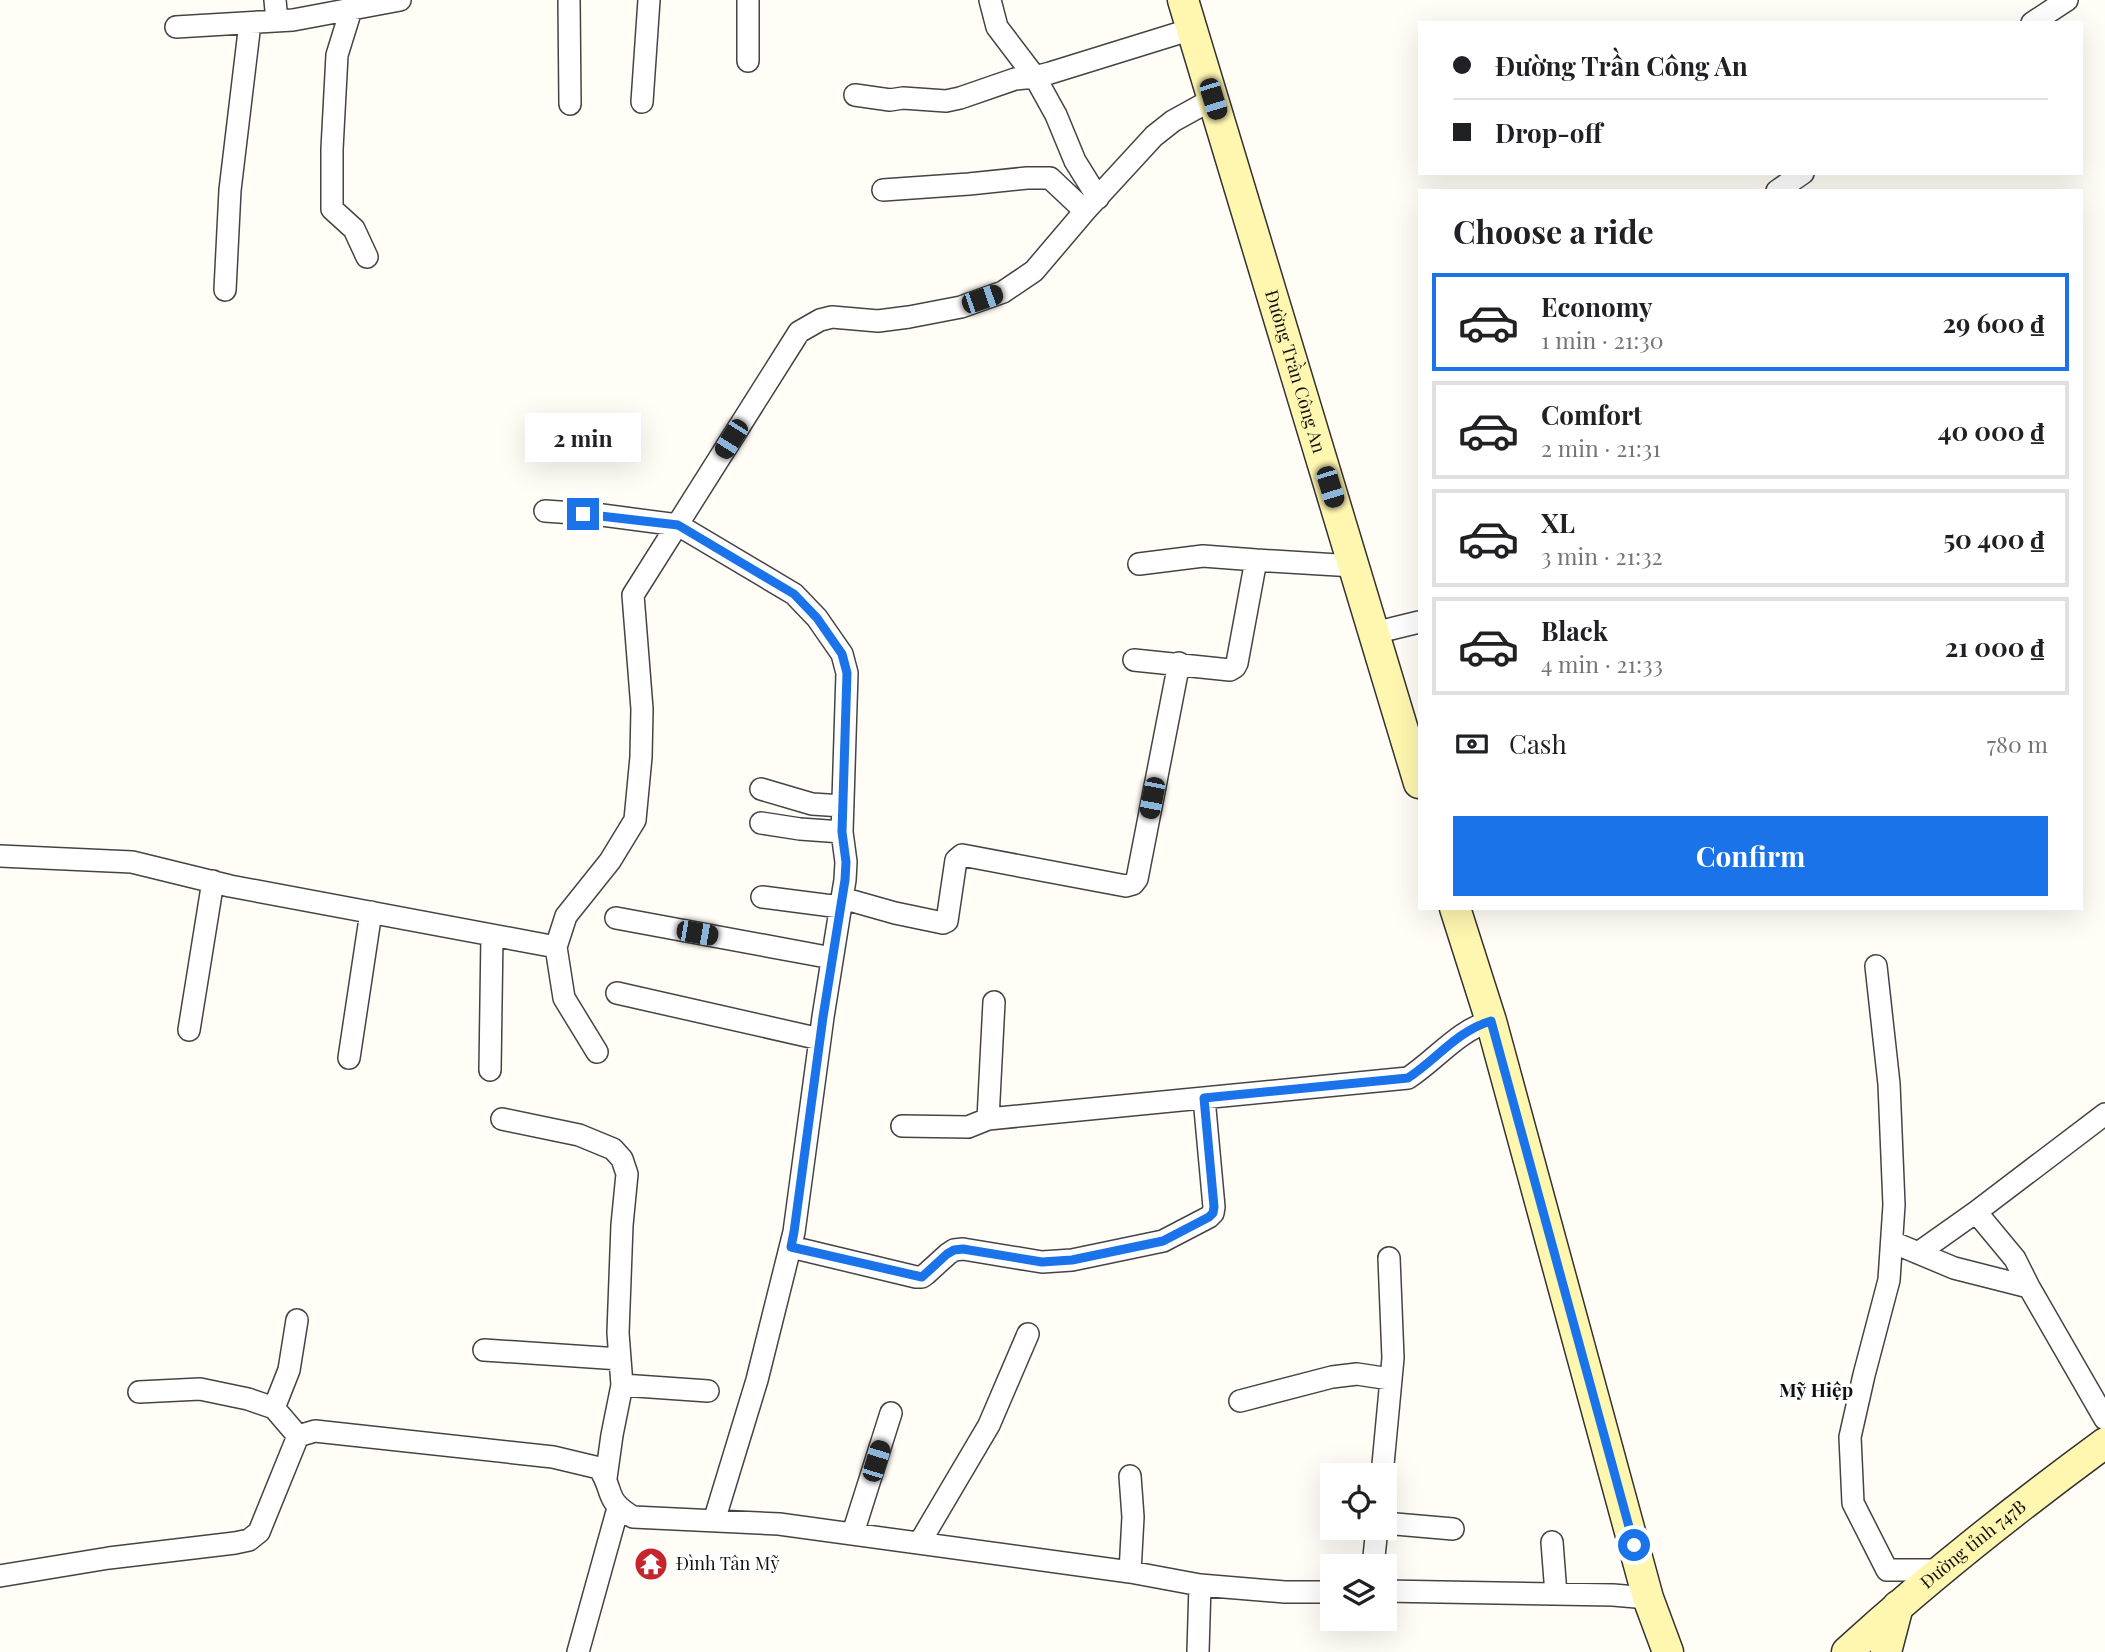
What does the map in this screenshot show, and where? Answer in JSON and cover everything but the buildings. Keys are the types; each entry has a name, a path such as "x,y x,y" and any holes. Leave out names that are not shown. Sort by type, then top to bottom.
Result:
{"main road":[{"name":"Đường Trần Công An","path":"1184,0 1418,780"},
{"path":"1457,910 1491,1021 1648,1598 1668,1652"},
{"name":"Đường tỉnh 747B","path":"1847,1652 1898,1606 2024,1502 2105,1443"},
{"path":"1886,1652 1898,1606"}],"street":[{"path":"176,26 250,23 276,11 293,20 400,0"},
{"path":"569,0 570,104"},
{"path":"642,102 649,0"},
{"path":"748,0 748,61"},
{"path":"990,0 997,27 1035,77 1056,115 1091,205"},
{"path":"2035,21 2067,0"},
{"path":"352,10 337,55 332,209 354,229 367,257"},
{"path":"225,290 230,190 250,23"},
{"path":"855,95 890,100 903,98 946,101 1192,29"},
{"path":"597,1052 564,998 555,947 566,916 610,861 635,820 642,709 633,594 799,332 820,320 832,317 878,321 909,317 961,307 1003,292 1034,271 1154,136 1173,121 1213,99"},
{"path":"1780,189 1800,175"},
{"path":"883,190 1049,178 1091,205"},
{"path":"545,512 678,525 794,594 817,618 842,654 847,673 842,832 846,862 845,880 794,1232 758,1380 714,1521"},
{"path":"1139,564 1203,556 1353,566"},
{"path":"1134,660 1230,670 1235,667 1255,560"},
{"path":"1374,633 1418,622"},
{"path":"762,897 841,903 943,923 949,918 956,860 962,856 1126,886 1133,884 1137,879 1179,663"},
{"path":"761,789 812,804 843,806"},
{"path":"761,822 800,830 842,832"},
{"path":"0,856 132,862 213,881 555,947"},
{"path":"189,1030 213,881"},
{"path":"349,1058 371,912"},
{"path":"616,918 832,958"},
{"path":"490,1070 492,935"},
{"path":"1876,966 1889,1084 1894,1205 1889,1280 1850,1437 1853,1503 1887,1570 1941,1570"},
{"path":"617,993 820,1039"},
{"path":"988,1119 994,1002"},
{"path":"902,1126 968,1127 988,1119 1408,1078 1455,1039 1476,1025 1491,1021"},
{"path":"791,1247 922,1277 954,1250 963,1249 1042,1262 1097,1256 1163,1241 1213,1213 1204,1098"},
{"path":"1918,1253 2105,1114"},
{"path":"502,1119 579,1135 613,1149 622,1159 626,1174 618,1333 622,1385 606,1478 609,1494 618,1508 633,1517 779,1524 1130,1572 1200,1585 1285,1592 1320,1591"},
{"path":"1976,1212 2015,1259 2105,1419"},
{"path":"1892,1242 1954,1268 2029,1287"},
{"path":"1383,1463 1392,1358 1389,1258"},
{"path":"274,1408 289,1370 297,1320"},
{"path":"920,1542 989,1425 1028,1334"},
{"path":"484,1350 621,1359"},
{"path":"1240,1401 1332,1377 1357,1374 1390,1379"},
{"path":"622,1385 708,1391"},
{"path":"139,1391 200,1389 248,1399 274,1408 298,1436"},
{"path":"853,1533 891,1413"},
{"path":"298,1436 315,1432 554,1457 599,1468 606,1478"},
{"path":"0,1576 108,1558 249,1540 259,1532 298,1436"},
{"path":"1130,1476 1133,1517 1130,1572"},
{"path":"578,1652 618,1508"},
{"path":"1397,1524 1453,1529"},
{"path":"1552,1542 1556,1594"},
{"path":"1198,1652 1200,1585"},
{"path":"1397,1591 1648,1598"}],"place":[{"name":"Đình Tân Mỹ","path":"651,1564"}],"district":[{"name":"Mỹ Hiệp","path":"1816,1390"}],"route":[{"path":"583,514 678,525 794,594 817,618 842,654 847,673 842,832 846,862 845,880 791,1247 922,1277 954,1250 963,1249 1042,1262 1097,1256 1163,1241 1213,1213 1204,1098 1408,1078 1455,1039 1476,1025 1491,1021 1634,1545"}]}
